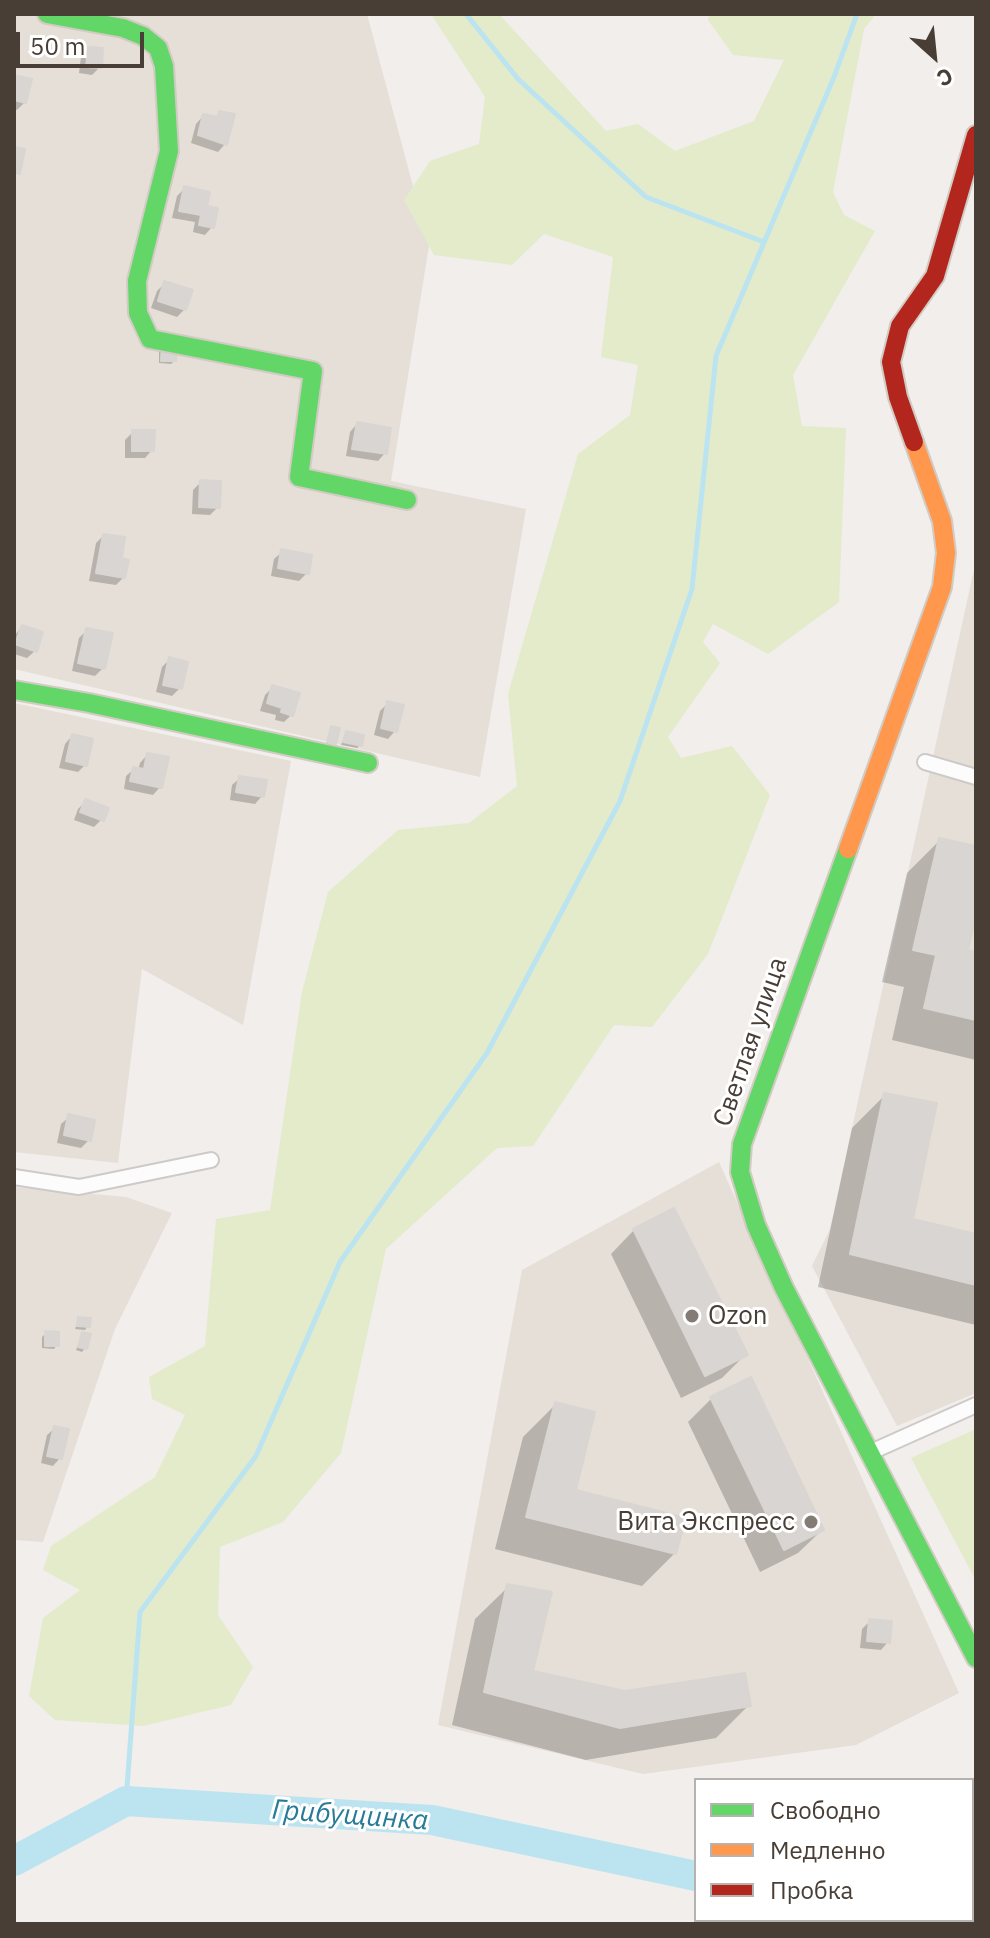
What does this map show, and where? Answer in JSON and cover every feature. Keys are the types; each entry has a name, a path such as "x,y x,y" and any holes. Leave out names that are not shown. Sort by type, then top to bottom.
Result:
{"street":[{"path":"47,14 123,28 143,36 158,48 164,66 169,151 137,281 138,313 150,339 313,371 299,477 407,500"},
{"name":"Светлая улица","path":"976,135 935,276 900,326 891,362 898,397 939,509 946,553 942,587 742,1144 740,1172 756,1225 784,1288 976,1658"},
{"path":"14,690 89,703 368,763"},
{"path":"925,762 976,777"},
{"path":"14,1177 79,1187 211,1160"},
{"path":"871,1452 976,1405"}],"shaded area":[{"path":"14,14 367,14 429,246 391,481 526,509 480,777 14,669"},
{"path":"976,560 976,1393 897,1426 812,1266 830,1229"},
{"path":"14,703 291,761 243,1025 142,969 118,1163 14,1152"},
{"path":"719,1162 959,1693 856,1745 643,1774 438,1725 522,1270"},
{"path":"14,1187 126,1197 172,1213 115,1329 43,1542 14,1540"}],"green space":[{"path":"431,14 499,14 606,131 638,124 675,151 754,121 784,60 733,55 708,20 709,14 876,14 864,29 833,192 844,215 875,231 793,375 802,426 846,428 839,602 768,654 713,624 703,642 720,663 668,737 681,758 732,746 770,795 708,954 652,1027 614,1025 533,1146 497,1148 386,1249 341,1453 283,1522 220,1547 218,1615 253,1667 231,1705 143,1726 55,1720 29,1696 43,1618 80,1590 43,1570 51,1546 155,1477 185,1415 152,1399 149,1377 205,1346 216,1219 270,1210 302,992 328,892 398,830 469,823 517,786 508,694 578,454 630,415 638,365 601,357 613,257 544,234 512,265 434,255 404,200 430,161 479,144 485,97"},
{"path":"976,1429 976,1581 911,1458"}],"building":[{"path":"88,47 103,48 102,68 86,67"},
{"path":"14,75 32,79 26,103 14,100"},
{"path":"219,111 235,114 227,145 198,135 203,114 218,117"},
{"path":"14,147 25,149 20,174 14,172"},
{"path":"184,186 210,192 207,206 218,208 214,228 199,225 201,215 179,211"},
{"path":"164,281 193,290 186,310 158,301"},
{"path":"162,344 177,345 176,361 161,361"},
{"path":"357,422 391,428 387,454 352,449"},
{"path":"132,430 155,430 154,451 132,451"},
{"path":"200,480 221,481 220,508 199,507"},
{"path":"103,534 125,537 122,558 129,560 125,578 96,573"},
{"path":"281,549 312,555 309,574 278,568"},
{"path":"22,625 43,632 37,652 15,644"},
{"path":"86,628 113,633 105,669 78,663"},
{"path":"169,657 188,662 182,689 163,685"},
{"path":"272,685 300,693 293,716 267,703"},
{"path":"387,701 404,705 397,732 381,728"},
{"path":"331,726 340,728 336,744 327,742"},
{"path":"346,731 364,735 362,746 343,742"},
{"path":"72,734 93,739 87,766 66,761"},
{"path":"147,753 169,757 162,788 130,781 133,767 144,769"},
{"path":"239,776 267,780 264,797 236,792"},
{"path":"85,799 109,808 104,821 80,812"},
{"path":"939,838 976,846 976,915 968,950 976,952 976,1020 924,1008 936,955 913,950"},
{"path":"884,1093 937,1103 913,1219 976,1234 976,1285 850,1254"},
{"path":"68,1114 95,1120 91,1141 64,1135"},
{"path":"674,1208 748,1355 705,1376 633,1229"},
{"path":"78,1317 91,1318 90,1327 77,1326"},
{"path":"45,1331 59,1332 59,1346 45,1346"},
{"path":"82,1332 91,1334 87,1349 78,1347"},
{"path":"751,1377 824,1530 784,1550 710,1397"},
{"path":"555,1402 595,1412 576,1490 686,1518 676,1554 526,1517"},
{"path":"54,1426 69,1429 62,1459 47,1456"},
{"path":"507,1584 552,1592 533,1671 625,1691 745,1673 751,1706 620,1728 484,1692"},
{"path":"869,1619 892,1621 890,1643 867,1641"}],"waterway":[{"path":"466,14 518,79 646,197 764,242"},
{"path":"126,1801 140,1612 256,1456 340,1262 487,1053 620,801 692,589 716,356 834,77 857,14"},
{"name":"Грибущинка","path":"14,1861 126,1801 432,1820 694,1876"}],"traffic: fast":[{"path":"47,14 123,28 143,36 158,48 164,66 169,151 137,281 138,313 150,339 313,371 299,477 407,500"},
{"path":"14,690 89,703 368,763"},
{"path":"848,849 742,1144 740,1172 756,1225 784,1288 976,1658"}],"traffic: slow":[{"path":"848,849 942,587 946,553 942,521 914,442"}],"traffic: jam":[{"path":"914,442 898,397 891,362 900,326 935,276 976,135"}],"place":[{"name":"Ozon","path":"692,1316"},
{"name":"Вита Экспресс","path":"811,1522"}]}
